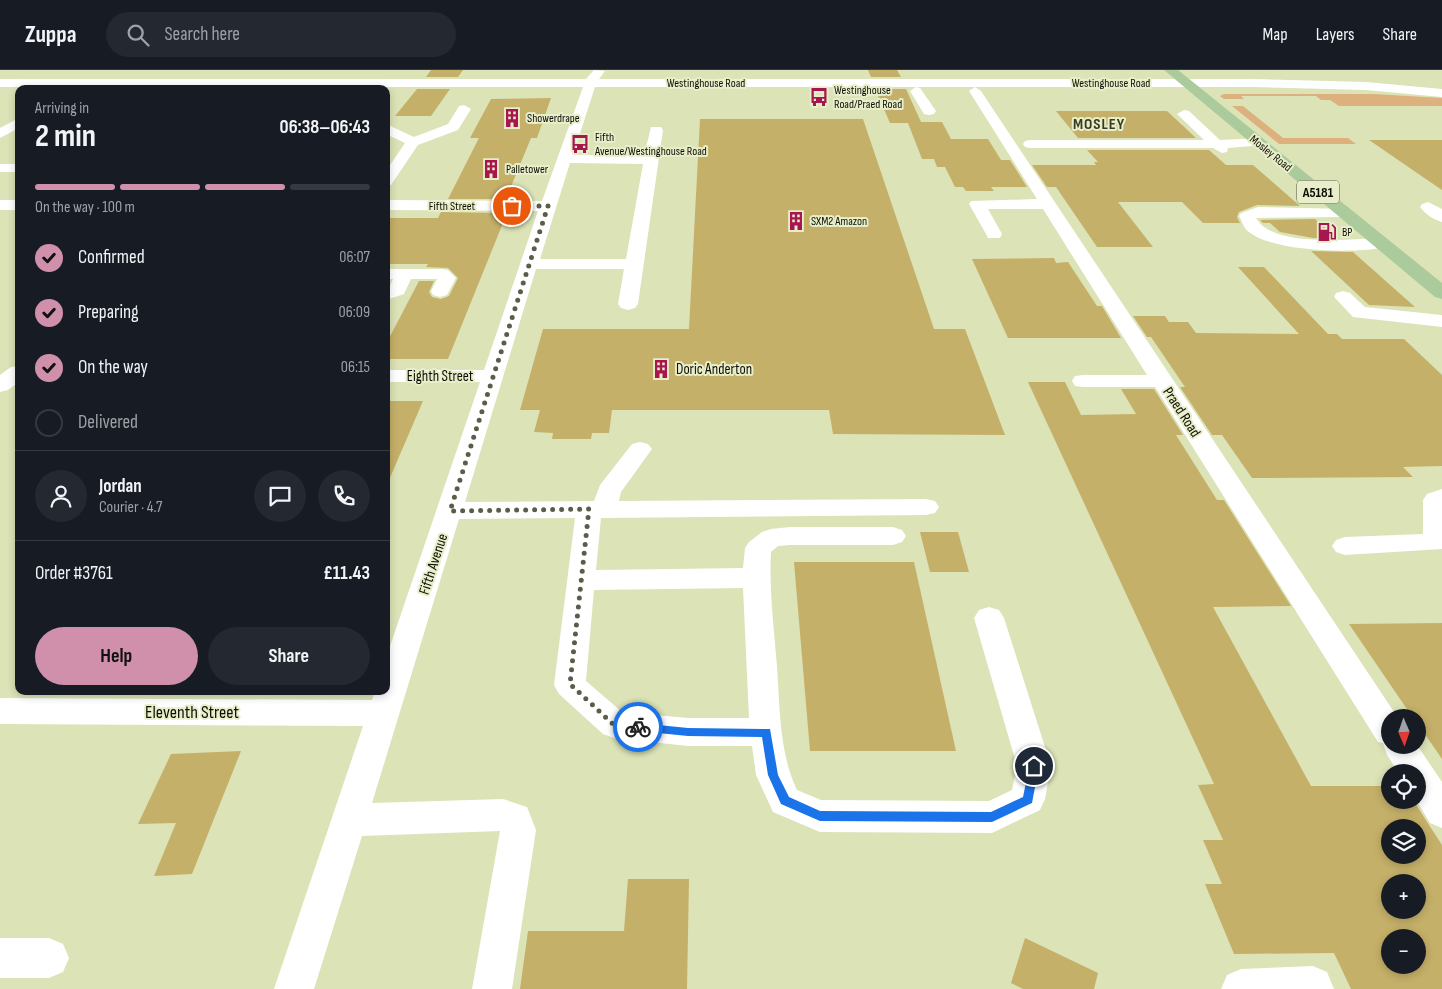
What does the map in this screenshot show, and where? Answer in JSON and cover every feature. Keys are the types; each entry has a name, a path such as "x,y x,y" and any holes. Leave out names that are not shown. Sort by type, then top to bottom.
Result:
{"main road":[{"name":"Mosley Road","path":"1170,70 1442,293"}],"street":[{"path":"330,85 341,70"},
{"path":"804,79 1091,73 1090,70"},
{"name":"Westinghouse Road","path":"804,79 916,91 1190,86"},
{"name":"Westinghouse Road","path":"382,85 592,81 736,90 804,79 1411,90 1442,93"},
{"name":"Westinghouse Road","path":"390,91 592,81"},
{"name":"Fifth Avenue","path":"294,989 548,206 592,81"},
{"name":"Westinghouse Road","path":"0,83 51,85"},
{"path":"0,91 15,91"},
{"path":"916,91 929,111"},
{"name":"Praed Road","path":"975,91 1381,718"},
{"path":"390,174 413,142 453,127 464,109"},
{"path":"1184,114 1230,156"},
{"path":"0,124 15,124"},
{"path":"0,134 15,126"},
{"path":"390,126 413,142"},
{"path":"628,304 656,130"},
{"path":"1030,144 1217,144 1259,142"},
{"path":"565,159 651,160"},
{"path":"0,168 15,168"},
{"path":"994,234 977,204 1048,204"},
{"path":"0,205 15,205"},
{"name":"Fifth Street","path":"390,205 548,206"},
{"path":"1428,207 1442,217"},
{"path":"1342,212 1258,212 1247,216 1251,224 1262,235 1285,243 1380,243"},
{"path":"529,264 634,264"},
{"path":"390,274 446,275 440,291"},
{"path":"390,293 397,290 405,274"},
{"path":"1343,297 1360,313 1382,314 1406,320 1442,321"},
{"name":"Eighth Street","path":"390,376 494,376"},
{"path":"1084,381 1162,381"},
{"path":"640,449 597,509 581,580 570,684 614,725 688,732 766,732"},
{"path":"1345,546 1436,542 1436,500 1442,497"},
{"path":"450,511 926,507"},
{"path":"893,536 790,536 771,538 758,548 756,578 766,732 773,775 785,801 820,816 992,817 1028,799 1034,766 989,618"},
{"path":"581,580 756,578"},
{"name":"Eleventh Street","path":"24,704 385,713"},
{"path":"1426,787 1442,812"},
{"path":"350,820 503,815 514,818 518,830 492,989"},
{"path":"0,958 49,958"},
{"path":"1241,989 1312,986 1314,989"}],"shaded area":[{"path":"0,70 1442,70 1442,989 0,989"},
{"path":"1224,94 1374,94 1442,98 1442,106 1339,106 1330,100 1321,100 1316,96 1241,96 1244,99 1224,99 1220,96"},
{"path":"1232,106 1243,106 1283,138 1348,138 1356,144 1279,144"}],"building":[{"path":"431,70 463,70 458,77 426,77"},
{"path":"868,70 897,70 901,77 871,77"},
{"path":"417,89 450,89 431,116 395,116"},
{"path":"875,89 906,89 921,122 942,122 951,139 988,139 1001,160 1010,160 1027,187 991,187 994,191 966,191 963,187 955,187 945,167 937,167 934,159 922,159 908,123 890,123"},
{"path":"551,98 537,138 531,138 506,199 448,199 479,138 470,138 491,99"},
{"path":"1056,111 1167,111 1196,138 1078,138"},
{"path":"700,119 863,119 934,329 965,329 1005,435 833,434 829,410 612,410 609,433 592,433 591,439 552,439 553,433 534,432 540,410 520,410 543,329 689,329"},
{"path":"1369,140 1442,140 1442,190 1420,175"},
{"path":"1087,150 1209,150 1226,165 1253,165 1300,206 1257,205 1239,212 1237,217 1240,223 1203,223 1182,202 1118,202 1153,247 1097,247 1056,187 1047,187 1032,165 1096,165 1094,162 1098,162"},
{"path":"441,212 500,213 498,218 505,218 448,359 390,359 390,336 419,281 434,281 429,292 432,297 441,299 449,296 458,278 448,268 426,267 428,264 390,264 390,218 438,218"},
{"path":"1315,219 1337,238 1313,238 1280,232 1270,223 1263,223 1260,220"},
{"path":"1311,251 1353,252 1415,307 1369,305"},
{"path":"1054,258 1056,263 1068,262 1097,306 1102,306 1121,338 1008,338 972,259"},
{"path":"1238,267 1264,267 1328,334 1337,334 1342,339 1404,339 1442,375 1442,466 1403,467 1413,477 1252,478 1222,435 1212,435 1180,387 1185,387 1151,337 1147,337 1133,316 1165,316 1169,322 1188,322 1196,333 1299,334"},
{"path":"1028,382 1065,382 1081,415 1136,414 1121,389 1154,389 1183,435 1176,435 1217,500 1224,500 1291,606 1213,607 1311,786 1381,786 1381,809 1419,809 1425,819 1381,819 1381,864 1426,864 1426,820 1442,845 1442,989 1351,989 1334,953 1234,954 1205,884 1222,884 1203,840 1223,840 1198,785 1214,784"},
{"path":"390,401 423,401 390,478"},
{"path":"920,532 958,532 969,572 930,572"},
{"path":"794,562 914,562 956,751 810,751"},
{"path":"1442,623 1442,759 1426,736 1426,709 1407,709 1349,624"},
{"path":"241,751 192,874 154,876 176,823 138,824 171,754"},
{"path":"628,879 689,879 687,989 520,989 528,931 624,931"},
{"path":"1025,938 1098,973 1094,989 1023,989 1011,983"}],"way so far":[{"path":"512,206 548,206 450,511 589,509 570,684 614,725 638,727"}],"place":[{"name":"Westinghouse Road/Praed Road","path":"819,97"},
{"name":"Showerdrape","path":"512,118"},
{"name":"Fifth Avenue/Westinghouse Road","path":"580,144"},
{"name":"Palletower","path":"491,169"},
{"name":"SXM2 Amazon","path":"796,221"},
{"name":"BP","path":"1327,232"},
{"name":"Doric Anderton","path":"661,369"}],"district":[{"name":"MOSLEY","path":"1099,123"}],"route":[{"path":"638,727 688,732 766,732 773,775 785,801 820,816 992,817 1028,799 1034,766"}]}
